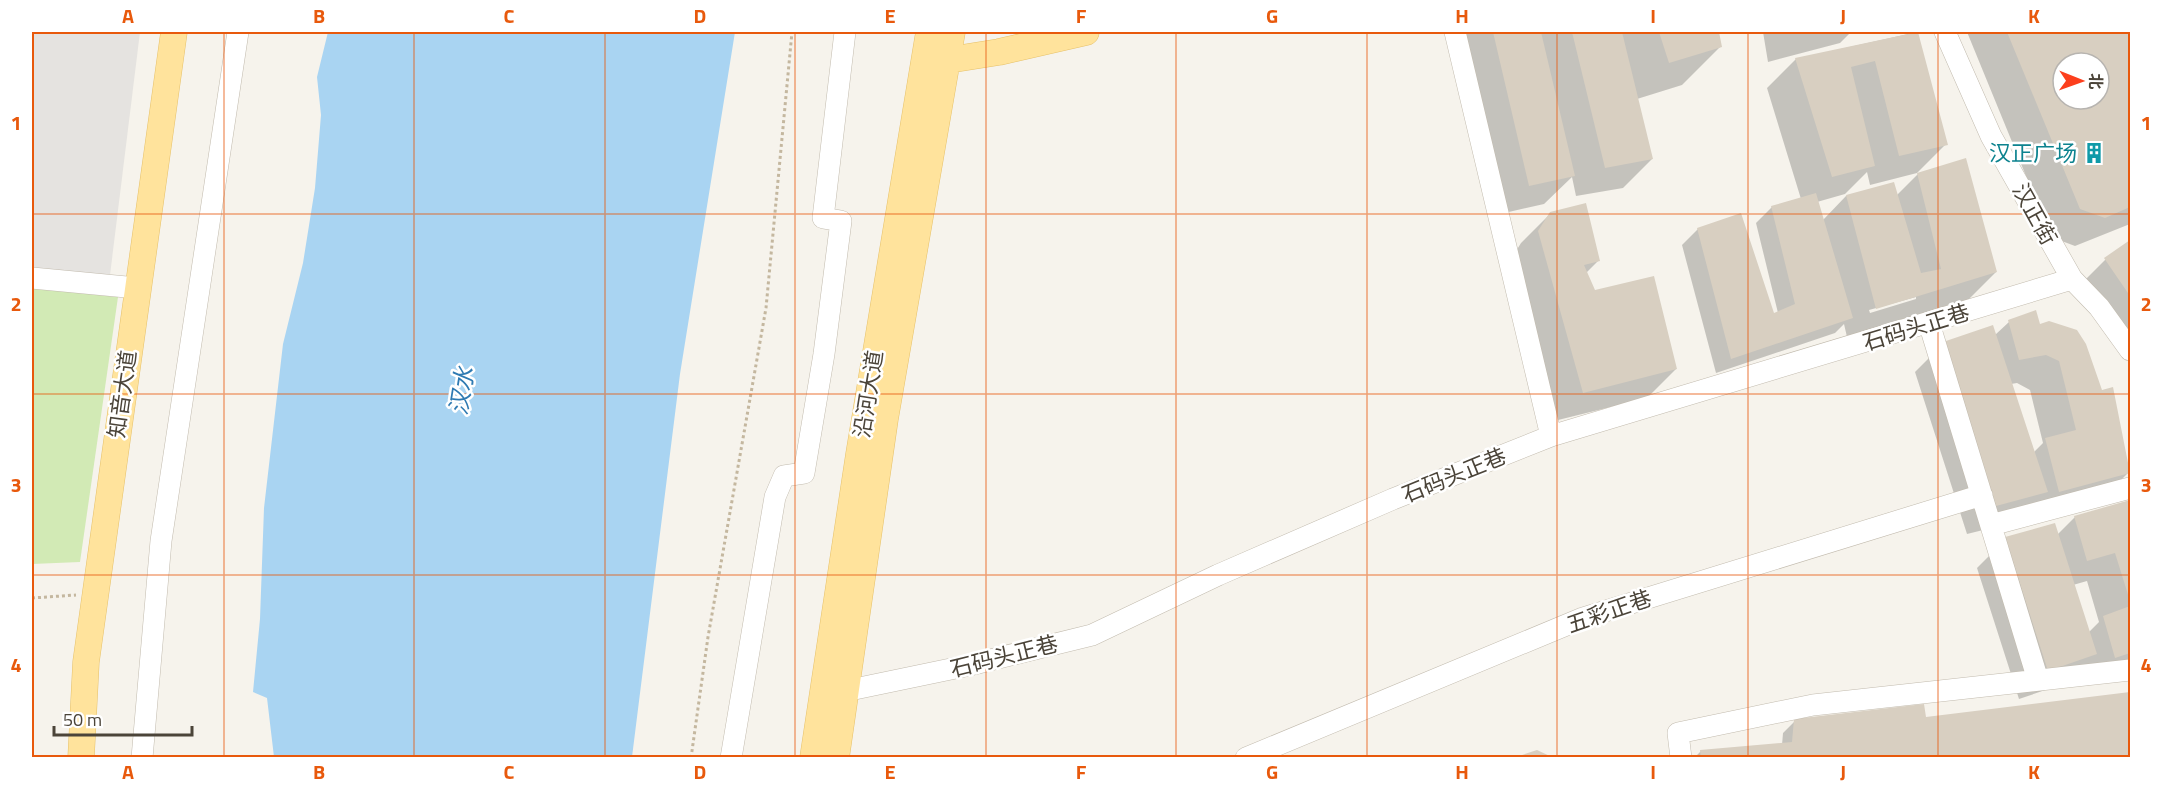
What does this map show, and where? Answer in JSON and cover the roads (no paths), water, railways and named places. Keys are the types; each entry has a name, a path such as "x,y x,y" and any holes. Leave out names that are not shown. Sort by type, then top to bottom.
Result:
{"main road":[{"name":"知音大道","path":"81,758 86,662 174,32"},
{"name":"沿河大道","path":"836,758 935,62 929,32"},
{"name":"沿河大道","path":"813,758 860,443 935,62 952,32"},
{"path":"935,62 1086,32"}],"street":[{"path":"142,758 160,541 238,32"},
{"path":"731,758 775,497 783,476 804,474 824,354 841,221 823,218 845,32"},
{"path":"1455,32 1551,436"},
{"name":"汉正街","path":"1945,32 1991,136 2072,279 2099,307 2130,350"},
{"path":"32,278 137,288"},
{"name":"石码头正巷","path":"845,691 970,665 1092,635 1218,575 1393,499 1551,436 2072,279"},
{"path":"1929,323 2038,680"},
{"path":"1991,525 2130,488"},
{"name":"五彩正巷","path":"1246,758 1583,618 1982,495"},
{"path":"1681,758 1678,733 1813,705 2130,670"}],"water":[{"name":"汉水","path":"328,32 735,32 680,374 632,757 274,757 267,698 253,692 260,619 264,508 283,344 303,263 315,188 321,115 317,77"}],"place":[{"name":"汉正广场","path":"2094,153"}]}
